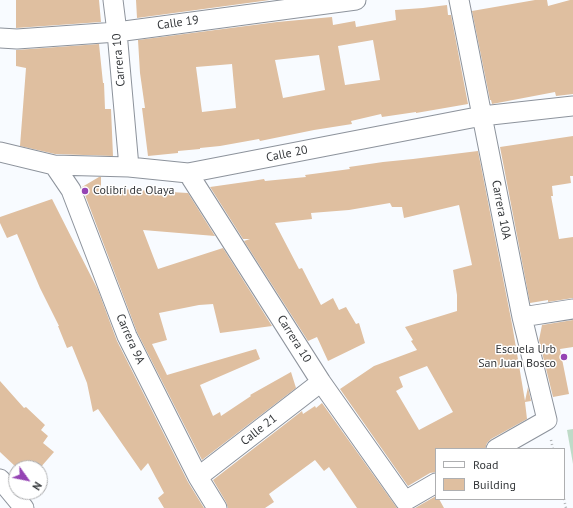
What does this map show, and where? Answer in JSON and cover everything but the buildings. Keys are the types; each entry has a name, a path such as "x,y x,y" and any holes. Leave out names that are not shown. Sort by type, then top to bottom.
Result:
{"street":[{"name":"Carrera 10","path":"113,0 128,167"},
{"name":"Calle 19","path":"0,38 17,39 117,32 356,0"},
{"name":"Carrera 10A","path":"459,0 522,317 547,420 498,448"},
{"name":"Calle 20","path":"0,152 54,165 128,167 188,173 482,116 573,106"},
{"name":"Carrera 9A","path":"54,165 71,190 127,336 198,477 217,508"},
{"name":"Carrera 10","path":"188,173 321,382 405,501 435,485"},
{"path":"522,317 573,309"},
{"name":"Calle 21","path":"198,477 321,382"},
{"path":"0,479 24,508"}],"green space":[{"path":"573,429 573,464 567,430"}],"place":[{"name":"Colibrí de Olaya","path":"85,191"},
{"name":"Escuela Urb San Juan Bosco","path":"564,357"}]}
